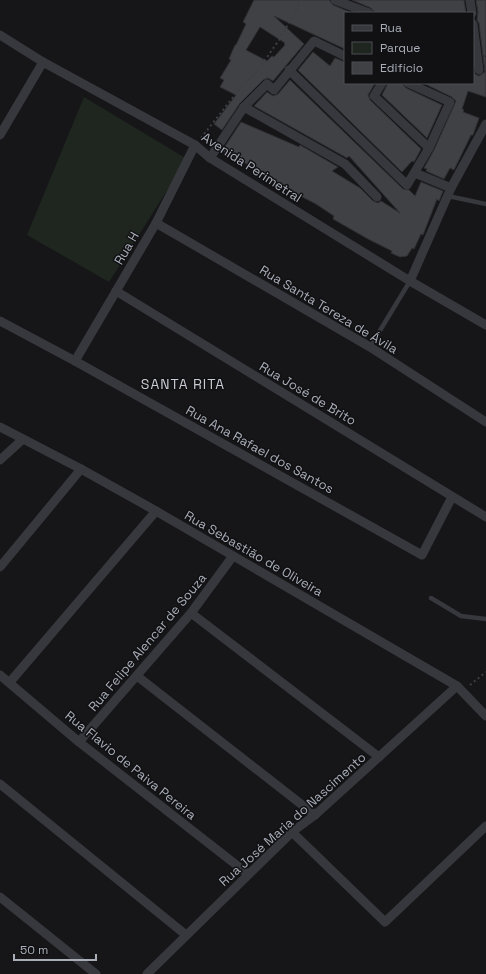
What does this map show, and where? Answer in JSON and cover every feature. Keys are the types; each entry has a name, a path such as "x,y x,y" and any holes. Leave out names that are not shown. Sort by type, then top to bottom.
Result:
{"street":[{"path":"335,0 366,12"},
{"path":"470,0 472,12"},
{"path":"474,32 479,71"},
{"name":"Avenida Perimetral","path":"0,35 43,62 195,145 210,158 486,326"},
{"path":"210,158 244,108 267,84 274,90 288,70 314,41 344,56"},
{"path":"0,135 43,62"},
{"path":"288,70 407,185 429,148 450,102 410,84"},
{"path":"381,84 374,96 429,148"},
{"path":"244,108 345,164 377,197"},
{"path":"410,281 450,192 486,124"},
{"name":"Rua H","path":"75,361 156,223 195,145"},
{"path":"415,172 450,192"},
{"name":"Rua Santa Tereza de Ávila","path":"156,223 370,347 486,422"},
{"name":"Rua José de Brito","path":"116,291 486,517"},
{"name":"Rua Ana Rafael dos Santos","path":"0,321 75,361 422,555 452,497"},
{"name":"Rua Sebastião de Oliveira","path":"0,427 81,469 156,511 457,686 486,716"},
{"path":"0,460 23,439"},
{"path":"0,567 81,469"},
{"path":"10,682 156,511"},
{"name":"Rua Felipe Alencar de Souza","path":"79,742 191,613 233,556"},
{"path":"191,613 379,757"},
{"name":"Rua Flavio de Paiva Pereira","path":"0,674 79,742 248,874"},
{"path":"137,676 315,815"},
{"name":"Rua José Maria do Nascimento","path":"147,974 292,832 315,815 457,686"},
{"path":"0,784 186,935"},
{"path":"292,832 385,922 486,826"},
{"path":"0,897 96,974"}],"lane":[{"path":"450,192 486,204"},
{"path":"370,347 410,281"},
{"path":"431,598 461,616 486,620"}],"path":[{"path":"195,145 241,86 256,73 279,40 302,0"},
{"path":"457,686 470,685 486,672"}],"green space":[{"path":"84,97 187,159 109,282 27,235"}],"building":[{"path":"254,0 329,0 333,5 350,12 344,12 344,49 274,16 304,44 273,81 268,78 263,80 240,103 222,130 214,124 236,95 220,87 224,80 220,78 231,60 229,59 246,24 243,22","holes":["260,27 285,43 285,45 274,57 272,56 267,61 246,50"]},
{"path":"352,0 464,0 466,12 374,12 371,8"},
{"path":"476,0 486,0 486,56 483,56 479,23 477,20 478,12"},
{"path":"313,52 330,66 335,58 344,62 344,84 374,84 368,95 370,100 421,149 414,162 412,161 402,172 298,70"},
{"path":"483,56 486,57 486,97 468,91 462,109 464,110 463,112 479,118 473,135 471,135 454,170 450,168 444,179 426,171 427,169 424,168 434,150 456,101 452,97 425,84 474,84 474,72 479,76 485,72"},
{"path":"290,80 403,189 409,190 415,196 421,182 443,191 439,201 437,199 423,235 421,234 414,249 412,248 407,256 400,257 391,253 392,251 333,219 334,216 316,204 275,183 276,182 264,173 222,151 241,122 299,147 300,145 338,167 332,171 360,188 373,201 378,203 381,201 400,213 349,156 347,158 254,106 267,92 273,96 278,94"},
{"path":"388,84 403,84 406,88 442,105 427,138 382,95"}],"district":[{"name":"SANTA RITA","path":"183,384"}]}
